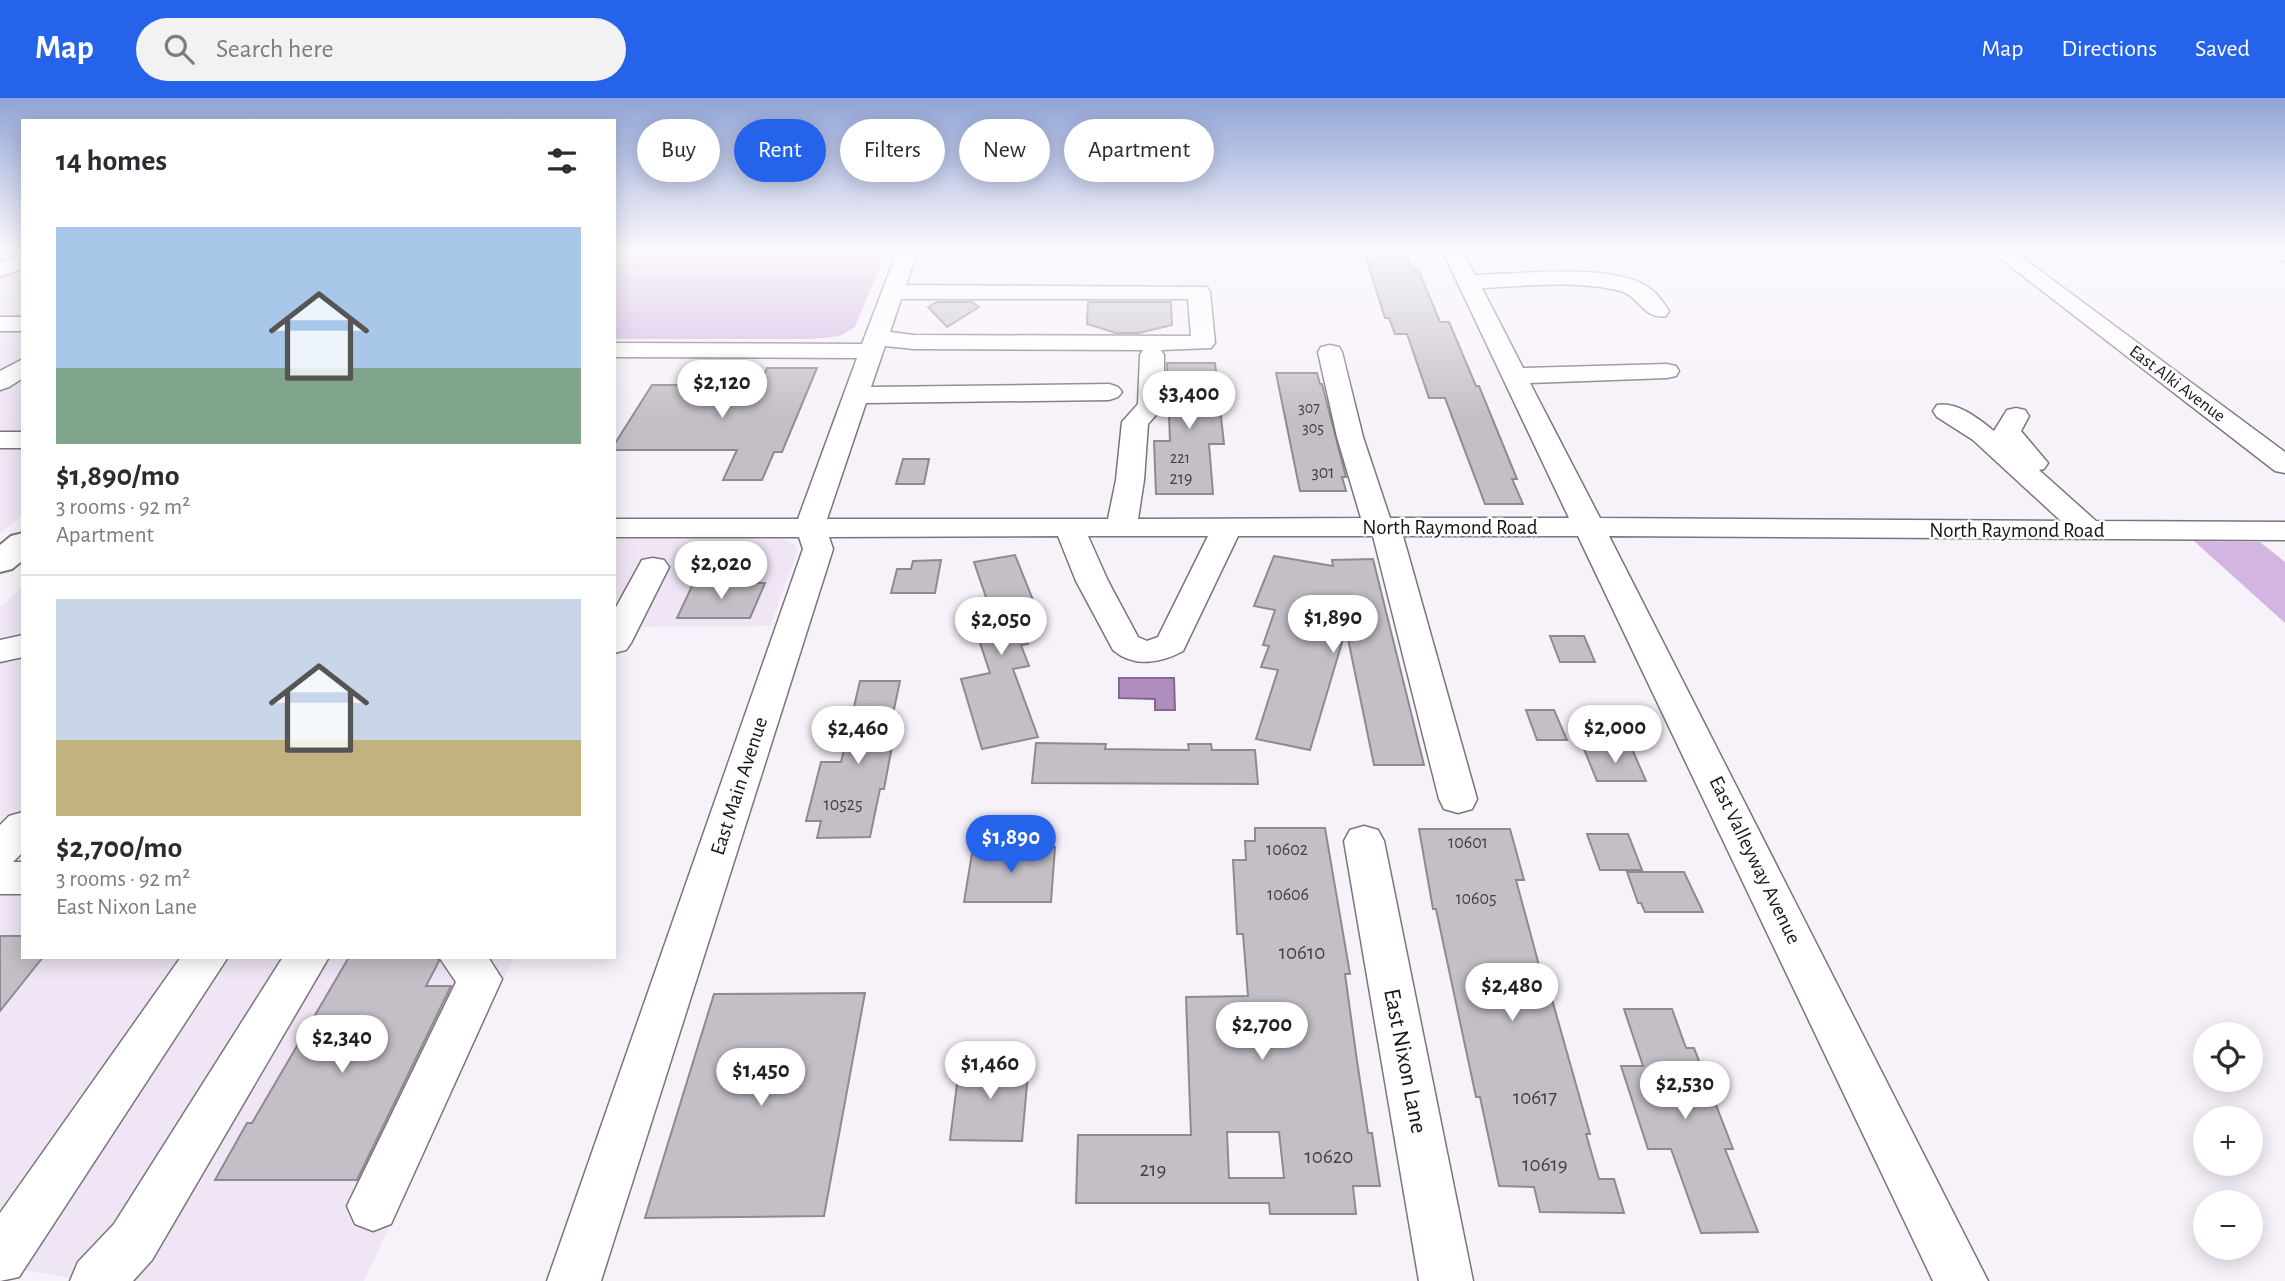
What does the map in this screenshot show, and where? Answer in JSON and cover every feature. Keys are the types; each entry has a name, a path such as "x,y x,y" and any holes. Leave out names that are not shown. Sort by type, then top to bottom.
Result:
{"main road":[{"path":"0,562 21,545"}],"street":[{"name":"East Main Avenue","path":"573,1281 818,549 811,528 814,510 886,307"},
{"path":"1009,343 1015,307"},
{"path":"616,350 914,342 1203,343 1200,307"},
{"name":"East Valleyway Avenue","path":"1481,307 1961,1281"},
{"path":"1654,307 1658,312"},
{"name":"East Alki Avenue","path":"2075,307 2285,465"},
{"path":"0,324 21,324"},
{"path":"1330,352 1350,437 1382,527 1458,799"},
{"path":"1121,528 1130,480 1135,422 1151,406 1152,355"},
{"path":"0,382 21,367"},
{"path":"1515,376 1667,371"},
{"path":"855,395 1109,391"},
{"path":"1946,411 1990,441 2097,530"},
{"path":"2016,416 2007,432 2011,438 2097,530"},
{"name":"North Raymond Road","path":"616,528 1591,527 2285,531"},
{"path":"1069,528 1125,643 1132,649 1147,653 1171,643 1227,528"},
{"path":"616,639 653,567"},
{"path":"0,650 21,646"},
{"path":"0,850 21,827"},
{"name":"East Nixon Lane","path":"1364,842 1446,1281"},
{"path":"0,878 21,878"},
{"path":"0,1258 205,959"},
{"path":"97,1281 132,1242 306,959"},
{"path":"373,1206 480,979 463,959"}],"shaded area":[{"path":"0,307 21,307 21,517 0,534"},
{"path":"616,307 863,307 855,327 840,336 812,339 616,339"},
{"path":"616,539 781,539 796,545 797,552 770,626 632,627 616,658"},
{"path":"2194,541 2260,542 2285,562 2285,623"},
{"path":"21,589 21,959 513,959 364,1281 89,1281 0,1266 0,607"},
{"path":"1119,678 1174,678 1175,710 1155,710 1155,699 1119,698"}],"building":[{"path":"928,307 979,307 947,327"},
{"path":"1088,307 1171,307 1172,325 1139,333 1116,333 1087,324"},
{"path":"1382,307 1434,307 1440,322 1449,322 1517,479 1512,479 1523,504 1485,504 1445,398 1429,398 1407,334 1395,334 1389,318 1385,318"},
{"path":"1167,363 1215,363 1224,444 1209,444 1213,494 1156,494 1154,441 1170,441"},
{"path":"767,368 817,368 782,452 774,452 762,480 723,480 737,450 616,450 616,442 652,385 704,385 700,392 756,392"},
{"path":"1276,373 1317,373 1346,477 1342,477 1346,491 1300,491"},
{"path":"903,459 929,459 924,484 896,484"},
{"path":"1015,555 1035,605 1015,609 1028,644 1021,645 1029,666 1013,669 1038,737 982,749 961,679 990,673 971,616 991,612 974,562"},
{"path":"1274,556 1333,566 1332,560 1373,559 1424,765 1374,765 1346,629 1310,750 1256,739 1278,670 1261,667 1269,646 1263,645 1275,610 1254,606"},
{"path":"941,560 935,593 891,593 897,569 911,569 913,561"},
{"path":"765,583 750,618 677,618 693,584"},
{"path":"1550,636 1584,636 1595,662 1560,662"},
{"path":"860,681 900,681 893,714 898,714 884,789 880,789 870,837 817,838 821,821 806,821 821,762 841,762"},
{"path":"1526,710 1554,710 1567,740 1537,740"},
{"path":"1036,743 1106,744 1105,749 1189,750 1188,744 1211,744 1212,750 1255,750 1258,784 1032,783"},
{"path":"1584,749 1632,749 1646,781 1597,781"},
{"path":"1255,828 1325,828 1350,974 1345,974 1368,1133 1372,1133 1380,1186 1353,1186 1356,1214 1270,1214 1269,1203 1076,1203 1078,1135 1191,1135 1186,997 1248,996 1243,934 1237,934 1233,860 1246,860 1245,841 1255,841","holes":["1227,1132 1279,1132 1284,1178 1229,1178"]},
{"path":"1419,829 1510,829 1524,880 1516,880 1540,969 1548,970 1555,996 1551,996 1590,1134 1586,1134 1599,1179 1614,1179 1624,1213 1540,1212 1534,1187 1499,1186 1480,1097 1476,1097 1436,909 1433,909"},
{"path":"1587,834 1628,834 1642,870 1600,870"},
{"path":"973,847 1055,847 1051,902 964,902"},
{"path":"1627,872 1684,872 1703,912 1645,912 1641,903 1638,903"},
{"path":"0,936 21,936 21,959 41,959 0,1011"},
{"path":"348,959 438,959 426,986 451,986 357,1180 215,1180 247,1123 252,1123"},
{"path":"865,993 824,1216 645,1218 714,994"},
{"path":"1624,1009 1672,1009 1686,1048 1694,1048 1733,1149 1725,1149 1758,1232 1701,1233 1671,1149 1648,1149 1621,1066 1643,1066"},
{"path":"960,1060 1029,1061 1022,1141 950,1140"}]}
